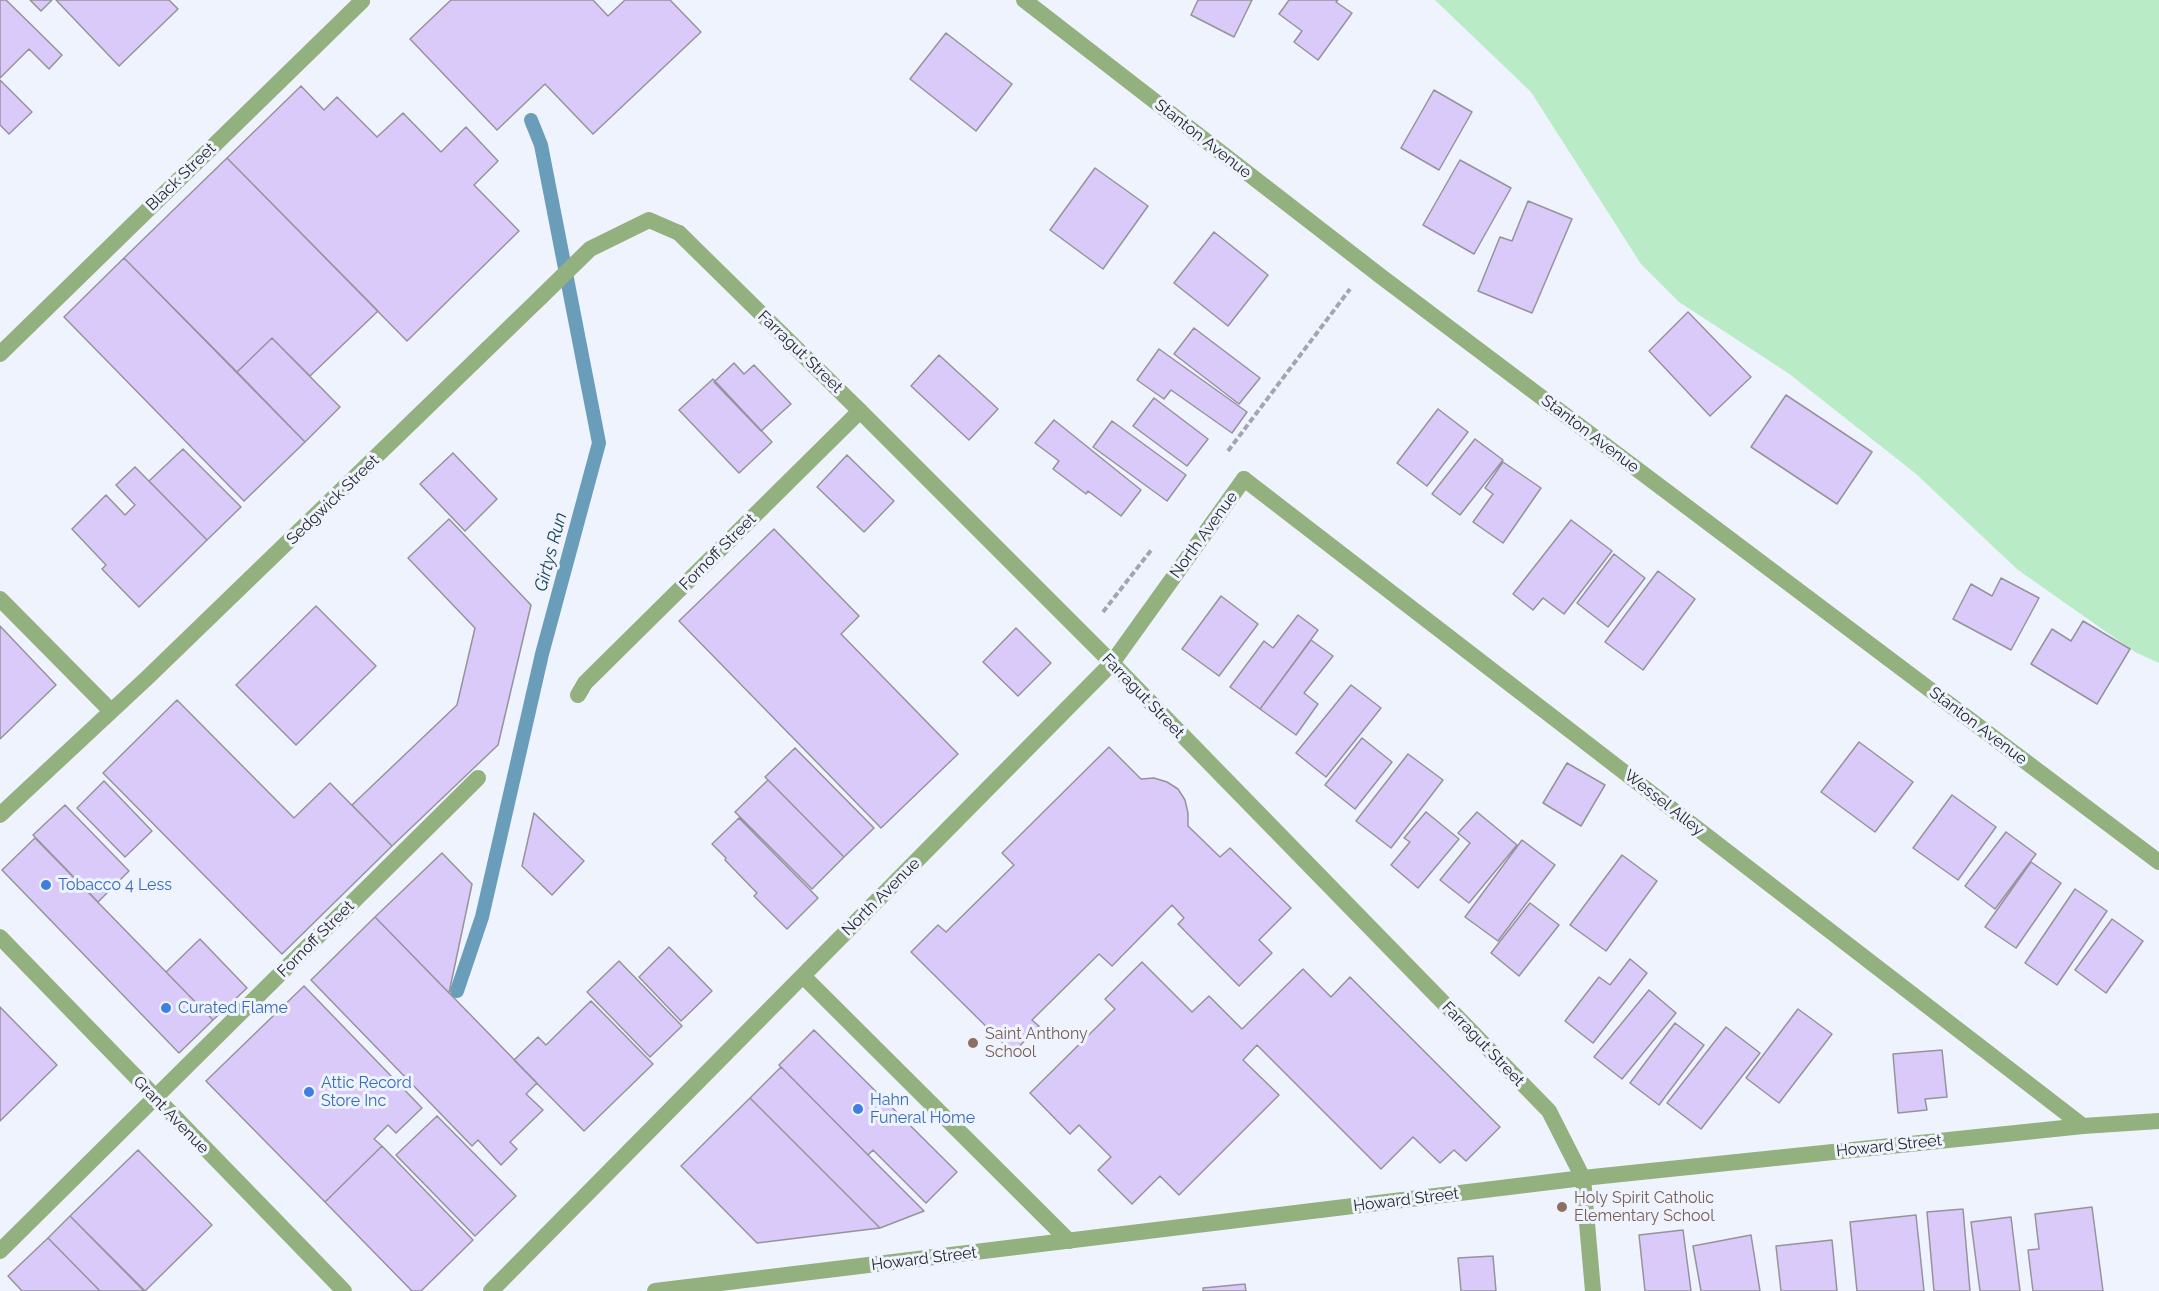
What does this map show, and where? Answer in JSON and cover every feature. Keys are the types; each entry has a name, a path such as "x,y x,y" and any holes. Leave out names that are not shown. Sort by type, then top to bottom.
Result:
{"street":[{"name":"Black Street","path":"0,354 361,0"},
{"name":"Stanton Avenue","path":"1024,0 1383,278 2159,862"},
{"name":"Sedgwick Street","path":"0,815 375,460 590,249 649,220 679,233"},
{"name":"Farragut Street","path":"679,233 1112,663 1548,1111 1583,1178"},
{"name":"Fornoff Street","path":"578,695 585,683 860,411"},
{"name":"North Avenue","path":"491,1291 1112,663 1244,479"},
{"name":"Wessel Alley","path":"1244,479 2083,1126"},
{"path":"0,599 111,711"},
{"name":"Fornoff Street","path":"0,1251 478,778"},
{"name":"Grant Avenue","path":"0,937 344,1291"},
{"path":"803,976 1068,1241"},
{"name":"Howard Street","path":"655,1291 730,1287 1068,1241 1583,1178 2083,1126 2159,1121"},
{"path":"1583,1178 1593,1291"}],"green space":[{"path":"1435,0 2159,0 2159,663 2135,652 2018,570 1915,473 1788,373 1679,302 1641,264 1531,92"}],"building":[{"path":"0,0 6,0 62,55 49,69 29,49 0,78"},
{"path":"30,0 52,0 41,11"},
{"path":"56,0 169,0 178,9 119,66"},
{"path":"451,0 593,0 608,16 625,0 670,0 701,32 593,134 545,84 497,130 410,39"},
{"path":"1198,0 1252,0 1234,37 1191,15"},
{"path":"1289,0 1338,0 1336,2 1352,13 1318,60 1294,42 1302,31 1279,14"},
{"path":"946,33 1012,84 976,131 910,79"},
{"path":"0,80 32,112 9,134 0,125"},
{"path":"301,86 324,110 337,97 377,137 403,113 441,152 466,127 498,161 474,185 519,231 407,341 227,158"},
{"path":"1434,90 1472,112 1439,170 1401,148"},
{"path":"227,158 378,311 310,376 272,338 237,372 124,258"},
{"path":"1460,160 1511,188 1474,254 1423,225"},
{"path":"1095,168 1148,206 1103,269 1050,230"},
{"path":"1528,201 1572,219 1532,313 1478,291 1500,237 1512,241"},
{"path":"1214,232 1268,275 1228,326 1174,283"},
{"path":"124,258 305,442 244,501 64,317"},
{"path":"1688,312 1751,377 1710,416 1649,351"},
{"path":"1194,328 1260,378 1239,404 1174,354"},
{"path":"272,338 340,407 305,442 237,372"},
{"path":"1159,349 1247,412 1232,433 1171,390 1164,399 1137,380"},
{"path":"939,355 998,409 969,440 911,386"},
{"path":"734,363 744,374 754,365 791,404 761,431 714,382"},
{"path":"713,379 772,442 739,473 679,410"},
{"path":"1786,395 1872,452 1837,504 1751,447"},
{"path":"1154,398 1208,439 1187,466 1133,426"},
{"path":"1438,409 1468,432 1427,486 1397,463"},
{"path":"1054,420 1141,490 1121,516 1088,491 1086,494 1053,469 1059,461 1035,443"},
{"path":"1112,421 1186,475 1167,501 1093,447"},
{"path":"1475,439 1503,460 1460,515 1432,494"},
{"path":"183,449 241,507 207,540 149,481"},
{"path":"453,453 497,499 465,531 420,484"},
{"path":"847,455 894,501 864,532 817,487"},
{"path":"1503,462 1541,488 1503,543 1473,522 1493,494 1485,488"},
{"path":"135,467 207,540 139,607 102,569 106,565 72,529 106,495 125,515 135,505 116,485"},
{"path":"449,519 531,605 498,745 392,846 352,805 457,705 475,628 408,558"},
{"path":"1571,520 1612,551 1564,614 1543,598 1533,610 1513,594"},
{"path":"774,529 859,616 841,634 958,754 881,828 679,621"},
{"path":"1614,554 1645,578 1608,627 1577,603"},
{"path":"1658,571 1695,599 1643,670 1605,642"},
{"path":"2001,578 2039,598 2011,650 1953,619 1971,584 1992,596"},
{"path":"1221,596 1258,624 1219,676 1182,649"},
{"path":"316,606 376,666 296,745 236,685"},
{"path":"1298,615 1318,630 1260,709 1230,687 1264,641 1273,648"},
{"path":"2083,621 2130,649 2097,704 2031,664 2052,629 2071,641"},
{"path":"0,626 56,685 0,739"},
{"path":"1016,628 1051,663 1018,696 983,662"},
{"path":"1311,640 1333,656 1304,693 1318,704 1296,735 1260,709"},
{"path":"1351,685 1381,708 1326,777 1296,753"},
{"path":"177,700 294,818 330,783 392,846 282,954 103,773"},
{"path":"1362,738 1392,762 1355,809 1325,785"},
{"path":"1859,742 1913,782 1875,832 1821,792"},
{"path":"1109,747 1141,779 1154,778 1178,789 1185,800 1188,826 1220,857 1230,848 1291,908 1259,940 1272,953 1239,986 1178,924 1184,918 1172,905 1112,966 1099,954 1032,1020 1039,1026 1013,1053 911,952 938,925 946,932 1014,865 1002,853"},
{"path":"795,748 874,828 844,857 765,777"},
{"path":"1408,754 1443,780 1391,848 1356,821"},
{"path":"1567,763 1605,785 1581,826 1543,803"},
{"path":"768,780 844,857 812,889 735,812"},
{"path":"104,781 152,831 125,857 77,808"},
{"path":"1952,795 1996,827 1958,880 1913,848"},
{"path":"65,805 129,871 98,902 33,835"},
{"path":"1426,812 1459,839 1418,888 1391,865 1410,842 1404,838"},
{"path":"1477,812 1517,845 1469,903 1440,880 1470,843 1458,833"},
{"path":"534,813 584,861 552,895 522,866"},
{"path":"739,818 818,898 787,929 754,896 757,893 712,844"},
{"path":"2006,832 2036,854 1995,909 1965,886"},
{"path":"35,838 213,1020 179,1053 2,870"},
{"path":"1522,840 1555,865 1498,941 1465,917"},
{"path":"442,853 472,884 449,993 375,917"},
{"path":"1622,855 1657,881 1606,951 1570,925"},
{"path":"2031,862 2061,883 2016,948 1985,927"},
{"path":"2075,889 2107,911 2057,985 2025,963"},
{"path":"1530,903 1559,925 1519,976 1491,953"},
{"path":"375,917 537,1083 526,1094 543,1110 510,1142 517,1149 501,1165 478,1140 472,1146 311,980"},
{"path":"2112,919 2143,941 2106,993 2075,970"},
{"path":"200,939 247,988 213,1020 166,972"},
{"path":"669,947 712,991 681,1021 639,977"},
{"path":"1630,959 1647,973 1593,1043 1565,1021 1599,977 1610,985"},
{"path":"619,961 682,1026 650,1057 587,992"},
{"path":"1142,962 1192,1012 1209,996 1242,1029 1303,969 1331,997 1350,977 1500,1127 1466,1161 1454,1150 1440,1163 1413,1137 1381,1169 1257,1045 1243,1060 1279,1095 1179,1195 1160,1176 1132,1204 1098,1170 1111,1157 1079,1125 1070,1134 1030,1093 1115,1009 1105,999"},
{"path":"304,986 422,1108 396,1133 388,1125 374,1139 382,1146 325,1202 206,1081"},
{"path":"1649,990 1676,1013 1622,1079 1594,1057"},
{"path":"591,1001 653,1064 584,1131 514,1060 538,1037 546,1045"},
{"path":"0,1007 57,1065 0,1121"},
{"path":"1798,1009 1832,1034 1779,1103 1746,1078"},
{"path":"1675,1023 1704,1045 1659,1105 1630,1083"},
{"path":"1726,1027 1760,1053 1701,1129 1667,1103"},
{"name":"Hahn Funeral Home","path":"814,1030 957,1172 926,1203 873,1150 868,1155 779,1065"},
{"path":"1942,1050 1947,1097 1925,1099 1927,1110 1898,1113 1893,1054"},
{"path":"781,1067 924,1211 880,1228 750,1098"},
{"path":"750,1098 880,1228 757,1243 681,1166"},
{"path":"437,1116 516,1196 475,1236 396,1155"},
{"path":"382,1146 473,1240 421,1291 412,1291 325,1202"},
{"path":"138,1150 212,1225 145,1291 70,1216"},
{"path":"2092,1207 2103,1291 2033,1291 2028,1250 2039,1249 2035,1214"},
{"path":"1963,1209 1970,1291 1934,1291 1927,1212"},
{"path":"1916,1215 1924,1291 1857,1291 1850,1222"},
{"path":"70,1216 144,1291 100,1291 48,1238"},
{"path":"2011,1217 2020,1291 1980,1291 1971,1222"},
{"path":"1683,1230 1691,1291 1645,1291 1639,1235"},
{"path":"1751,1235 1760,1291 1701,1291 1693,1246"},
{"path":"48,1238 100,1291 22,1291 8,1276"},
{"path":"1832,1240 1837,1291 1781,1291 1776,1246"},
{"path":"1493,1256 1496,1291 1461,1291 1458,1258"},
{"path":"1245,1284 1246,1291 1203,1291 1203,1288"}],"waterway":[{"name":"Girtys Run","path":"457,991 482,917 542,654 599,443 541,145 531,120"}],"place":[{"name":"Tobacco 4 Less","path":"46,885"},
{"name":"Curated Flame","path":"166,1008"},
{"name":"Saint Anthony School","path":"973,1043"},
{"name":"Attic Record Store Inc","path":"309,1092"},
{"name":"Hahn Funeral Home","path":"858,1109"},
{"name":"Holy Spirit Catholic Elementary School","path":"1562,1207"}]}
